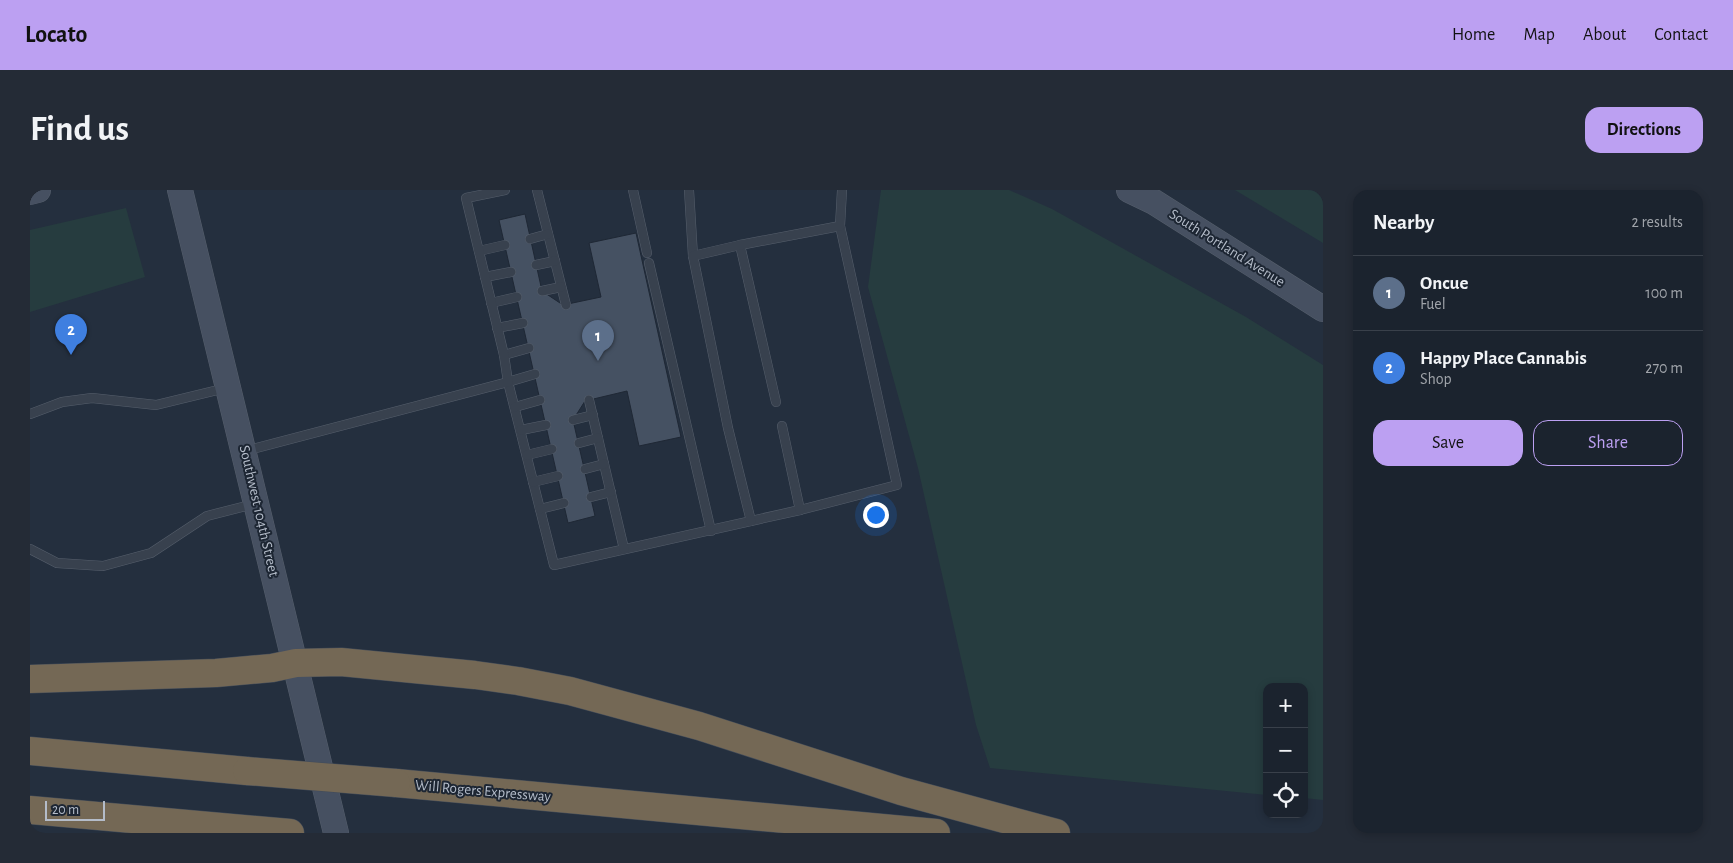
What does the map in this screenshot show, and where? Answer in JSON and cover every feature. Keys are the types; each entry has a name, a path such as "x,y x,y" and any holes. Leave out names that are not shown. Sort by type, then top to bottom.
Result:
{"highway":[{"path":"30,679 216,673 272,668 296,663 341,662 518,681 570,691 699,726 901,791 1056,833"},
{"name":"Will Rogers Expressway","path":"30,751 936,833"},
{"path":"30,810 290,833"}],"main road":[{"path":"30,192 38,190"},
{"name":"Southwest 104th Street","path":"180,190 336,833"},
{"name":"South Portland Avenue","path":"1129,190 1154,202 1323,309"}],"lane":[{"path":"505,190 466,198 504,355 508,382 554,565 711,531 898,485 840,226 842,190"},
{"path":"537,190 566,304"},
{"path":"633,190 646,253"},
{"path":"689,190 693,256 728,428 751,521"},
{"path":"693,256 840,226"},
{"path":"530,239 548,234"},
{"path":"479,251 505,245"},
{"path":"740,245 776,402"},
{"path":"536,265 554,261"},
{"path":"649,263 711,531"},
{"path":"484,277 511,272"},
{"path":"542,291 562,287"},
{"path":"491,303 517,297"},
{"path":"497,328 523,323"},
{"path":"504,355 529,348"},
{"path":"244,452 535,374"},
{"path":"30,414 62,402 92,398 156,405 229,387"},
{"path":"515,407 540,400"},
{"path":"589,400 624,549"},
{"path":"573,420 592,416"},
{"path":"520,430 546,425"},
{"path":"782,426 800,510"},
{"path":"579,443 598,438"},
{"path":"527,455 552,449"},
{"path":"585,469 604,464"},
{"path":"533,482 558,476"},
{"path":"591,497 610,492"},
{"path":"540,509 564,503"},
{"path":"30,549 57,563 103,566 151,553 208,516 257,504"}],"green space":[{"path":"881,190 1009,190 1052,209 1246,317 1323,365 1323,800 1308,798 1308,683 1263,683 1263,795 990,768 976,725 918,468 868,287"},
{"path":"1235,190 1323,190 1323,243"},
{"path":"126,208 145,277 30,312 30,230"}],"building":[{"path":"525,214 542,291 563,305 601,297 589,243 636,233 681,437 639,446 627,391 585,401 573,420 595,516 568,523 499,220"}],"place":[{"name":"Happy Place Cannabis","path":"71,355"},
{"name":"Oncue","path":"598,361"}]}
